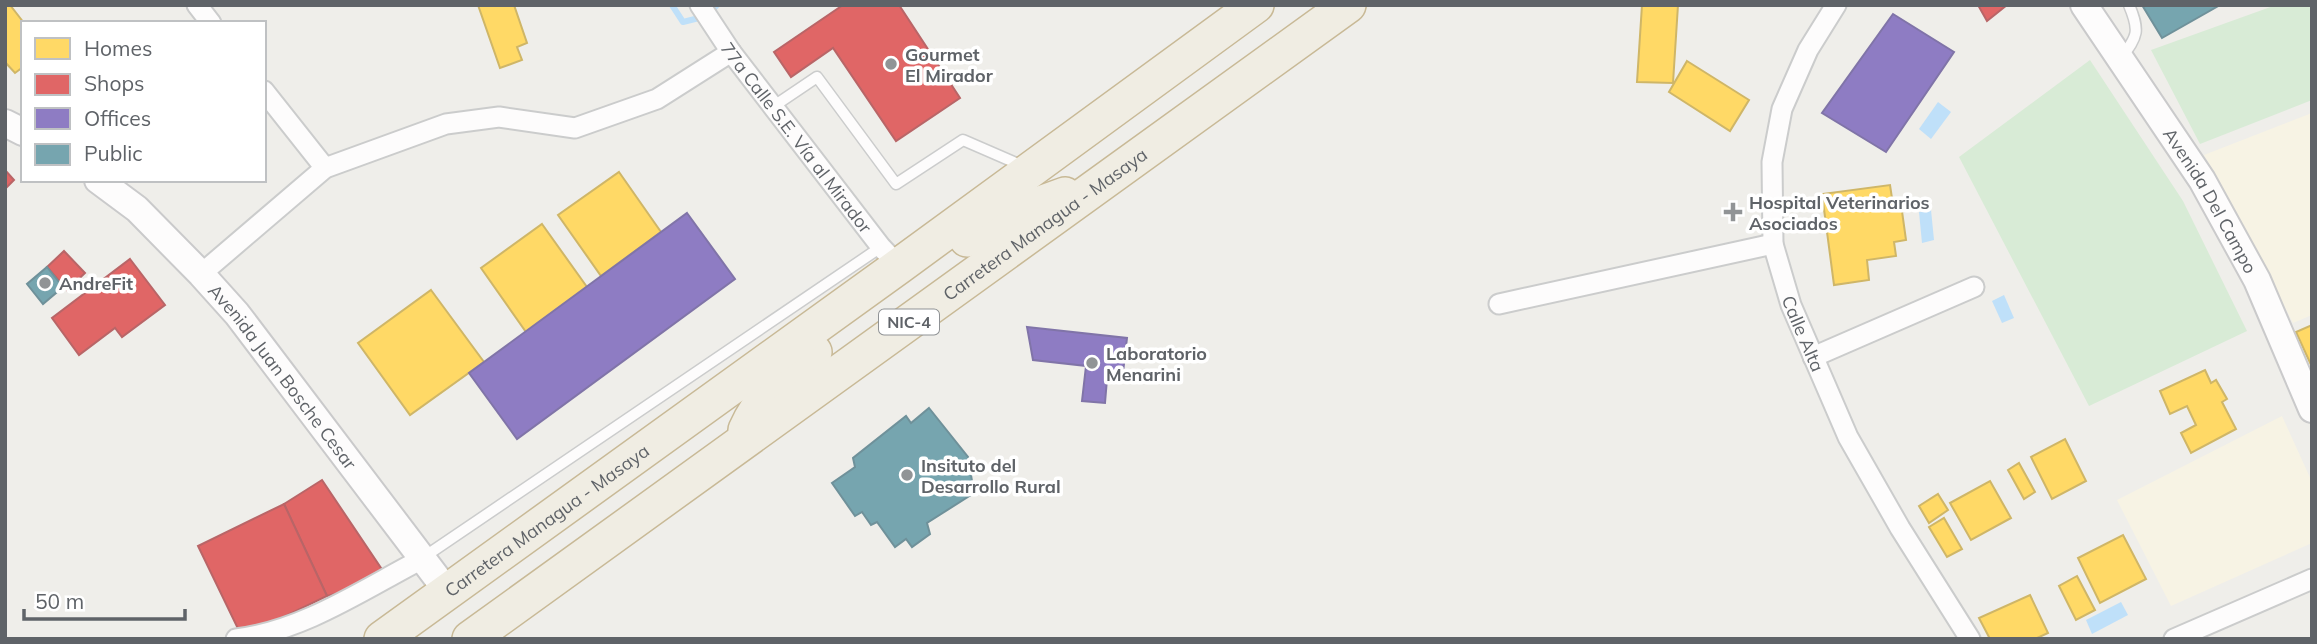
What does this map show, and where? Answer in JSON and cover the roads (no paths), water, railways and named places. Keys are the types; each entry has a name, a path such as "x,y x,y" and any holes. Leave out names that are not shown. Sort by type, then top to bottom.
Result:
{"highway":[{"name":"Carretera Managua - Masaya","path":"382,639 890,256 1030,169 1256,5"},
{"name":"Carretera Managua - Masaya","path":"470,639 1348,5"},
{"path":"740,443 752,416 787,373 880,300 890,256 923,268 999,219 1095,186"}],"street":[{"path":"197,5 209,21"},
{"name":"77a Calle S.E. Vía al Mirador","path":"700,5 731,52 890,256"},
{"name":"Calle Alta","path":"1836,5 1808,50 1782,108 1772,162 1773,244 1791,305 1848,437 1899,528 1970,639"},
{"name":"Avenida Del Campo","path":"2084,5 2202,180 2257,280 2312,409"},
{"path":"201,274 325,168 446,124 499,117 575,128 657,99 731,52"},
{"path":"266,93 325,168"},
{"path":"5,123 21,131"},
{"name":"Avenida Juan Bosche Cesar","path":"101,182 137,209 237,314 447,592"},
{"path":"1499,304 1773,244"},
{"path":"1813,358 1974,287"},
{"path":"236,639 254,636 305,619 422,559"},
{"path":"2174,639 2312,579"}],"lane":[{"path":"2121,58 2136,40 2136,20 2129,5"},
{"path":"774,106 817,78 896,184 963,140 1030,169"},
{"path":"422,559 890,256"}],"water":[{"path":"1938,102 1951,112 1931,139 1919,129"},
{"path":"1931,210 1934,240 1922,243 1919,212"},
{"path":"2004,295 2014,318 2002,323 1992,301"},
{"path":"2121,602 2128,615 2092,634 2086,620"}],"waterway":[{"path":"672,5 683,22 707,16 717,5"}],"place":[{"name":"Gourmet El Mirador","path":"891,64"},
{"name":"Hospital Veterinarios Asociados","path":"1733,212"},
{"name":"AndreFit","path":"45,283"},
{"name":"Laboratorio Menarini","path":"1092,363"},
{"name":"Insituto del Desarrollo Rural","path":"907,475"}]}
